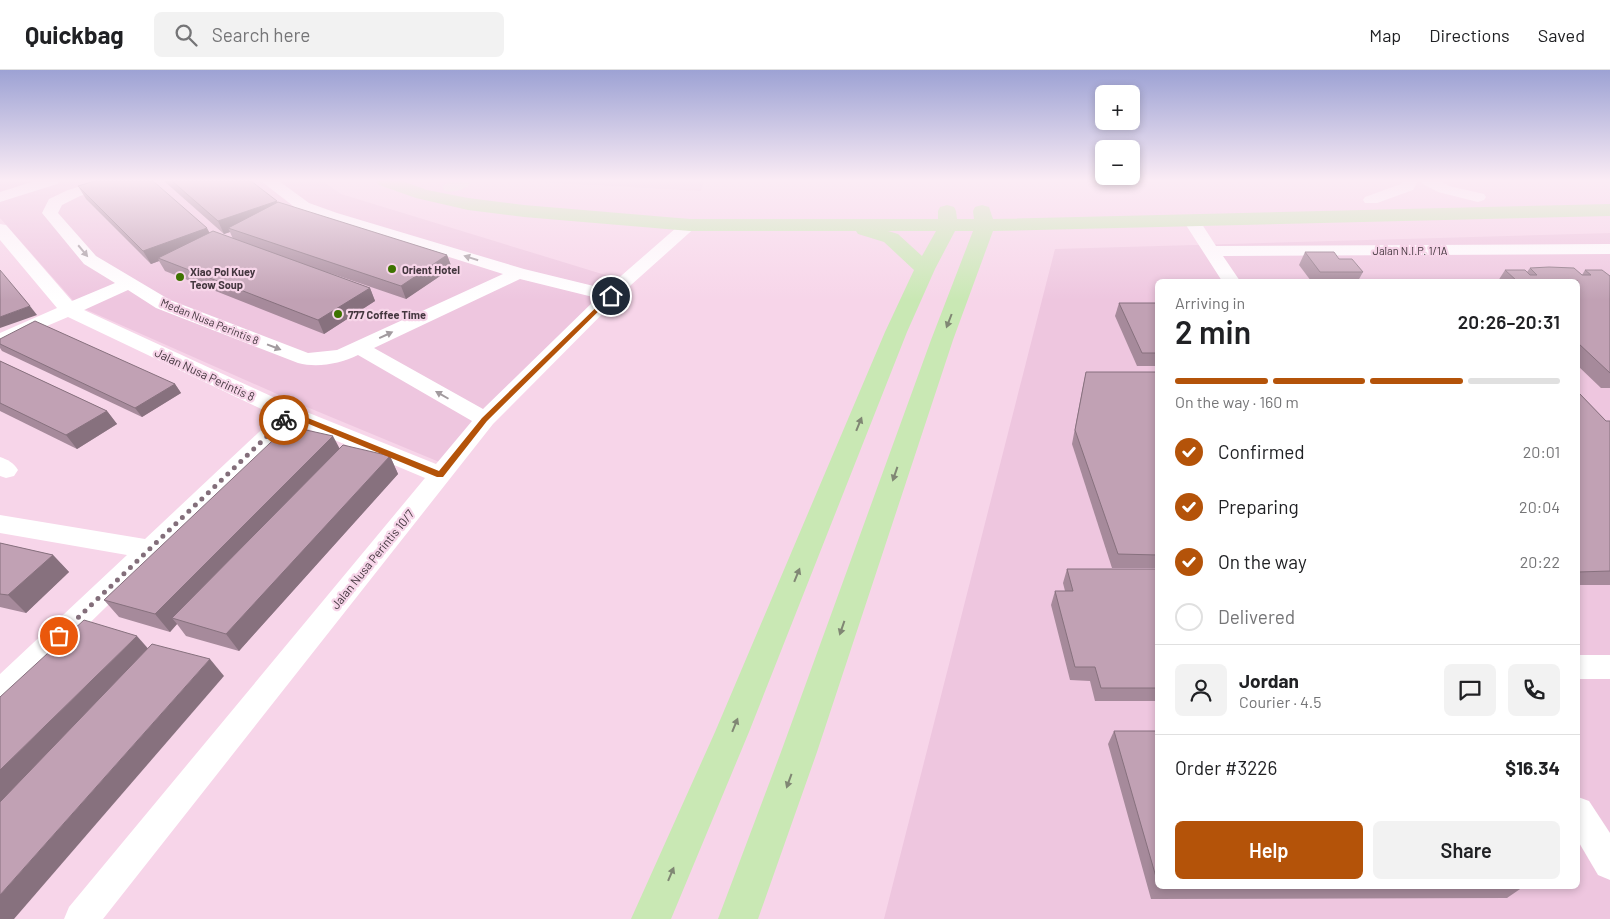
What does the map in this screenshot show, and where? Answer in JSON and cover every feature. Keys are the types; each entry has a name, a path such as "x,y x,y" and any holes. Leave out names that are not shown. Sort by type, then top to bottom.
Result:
{"main road":[{"path":"638,221 690,225 847,224 915,221"},
{"path":"651,919 732,732 896,332 947,221"},
{"path":"738,919 799,752 942,340 967,275 982,221"},
{"path":"1013,221 1052,224 1240,221"},
{"path":"847,224 891,238 926,269"},
{"path":"967,275 1000,245 1052,224"}],"street":[{"name":"Medan Nusa Perintis 8","path":"56,221 90,260 163,304 305,359 321,359 350,351 518,273"},
{"path":"349,221 518,273 611,296"},
{"path":"1192,222 1230,279"},
{"name":"Jalan Nusa Perintis 10/7","path":"82,919 484,420 625,281 690,225"},
{"name":"Jalan Nusa Perintis 8","path":"0,229 69,310 291,414 440,475"},
{"name":"Jalan N.I.P. 1/1A","path":"1211,250 1610,249"},
{"path":"0,340 129,283"},
{"path":"350,351 484,420"},
{"path":"0,692 291,414"},
{"path":"0,524 150,549"},
{"path":"1580,667 1610,667"},
{"path":"1580,815 1610,863"}],"shaded area":[{"path":"2,221 428,221 625,281 449,466 302,405 78,306"},
{"path":"1610,233 1610,919 884,919 1055,249"}],"building":[{"path":"113,221 199,221 207,228 143,251"},
{"path":"242,221 337,221 447,255 401,286 228,228"},
{"path":"213,231 370,288 318,320 158,258"},
{"path":"1305,252 1334,252 1339,259 1352,259 1363,272 1320,272"},
{"path":"1530,268 1574,268 1582,275 1591,275 1585,270 1602,270 1610,276 1610,373 1580,345 1580,279 1515,279 1505,270 1525,270 1530,275 1537,275"},
{"path":"0,270 30,306 0,317"},
{"path":"1119,303 1155,303 1155,353 1142,353"},
{"path":"35,321 175,384 135,408 0,344 0,339"},
{"path":"0,361 107,411 66,435 0,403"},
{"path":"1086,372 1155,372 1155,555 1118,554 1075,430"},
{"path":"1580,394 1606,421 1610,421 1610,571 1580,572"},
{"path":"288,426 333,436 155,614 104,600"},
{"path":"343,445 390,456 226,634 172,618"},
{"path":"0,543 53,555 8,595 0,594"},
{"path":"1067,569 1155,569 1155,688 1101,688 1095,667 1075,667 1055,591 1073,591"},
{"path":"84,620 137,636 0,770 0,697"},
{"path":"152,644 210,659 0,895 0,802"},
{"path":"1114,731 1155,731 1155,874"}],"way so far":[{"path":"59,636 284,420"}],"place":[{"name":"Orient Hotel","path":"392,269"},
{"name":"Xiao Pol Kuey Teow Soup","path":"180,277"},
{"name":"777 Coffee Time","path":"338,314"}],"route":[{"path":"284,420 291,414 440,475 484,420 611,296"}]}
